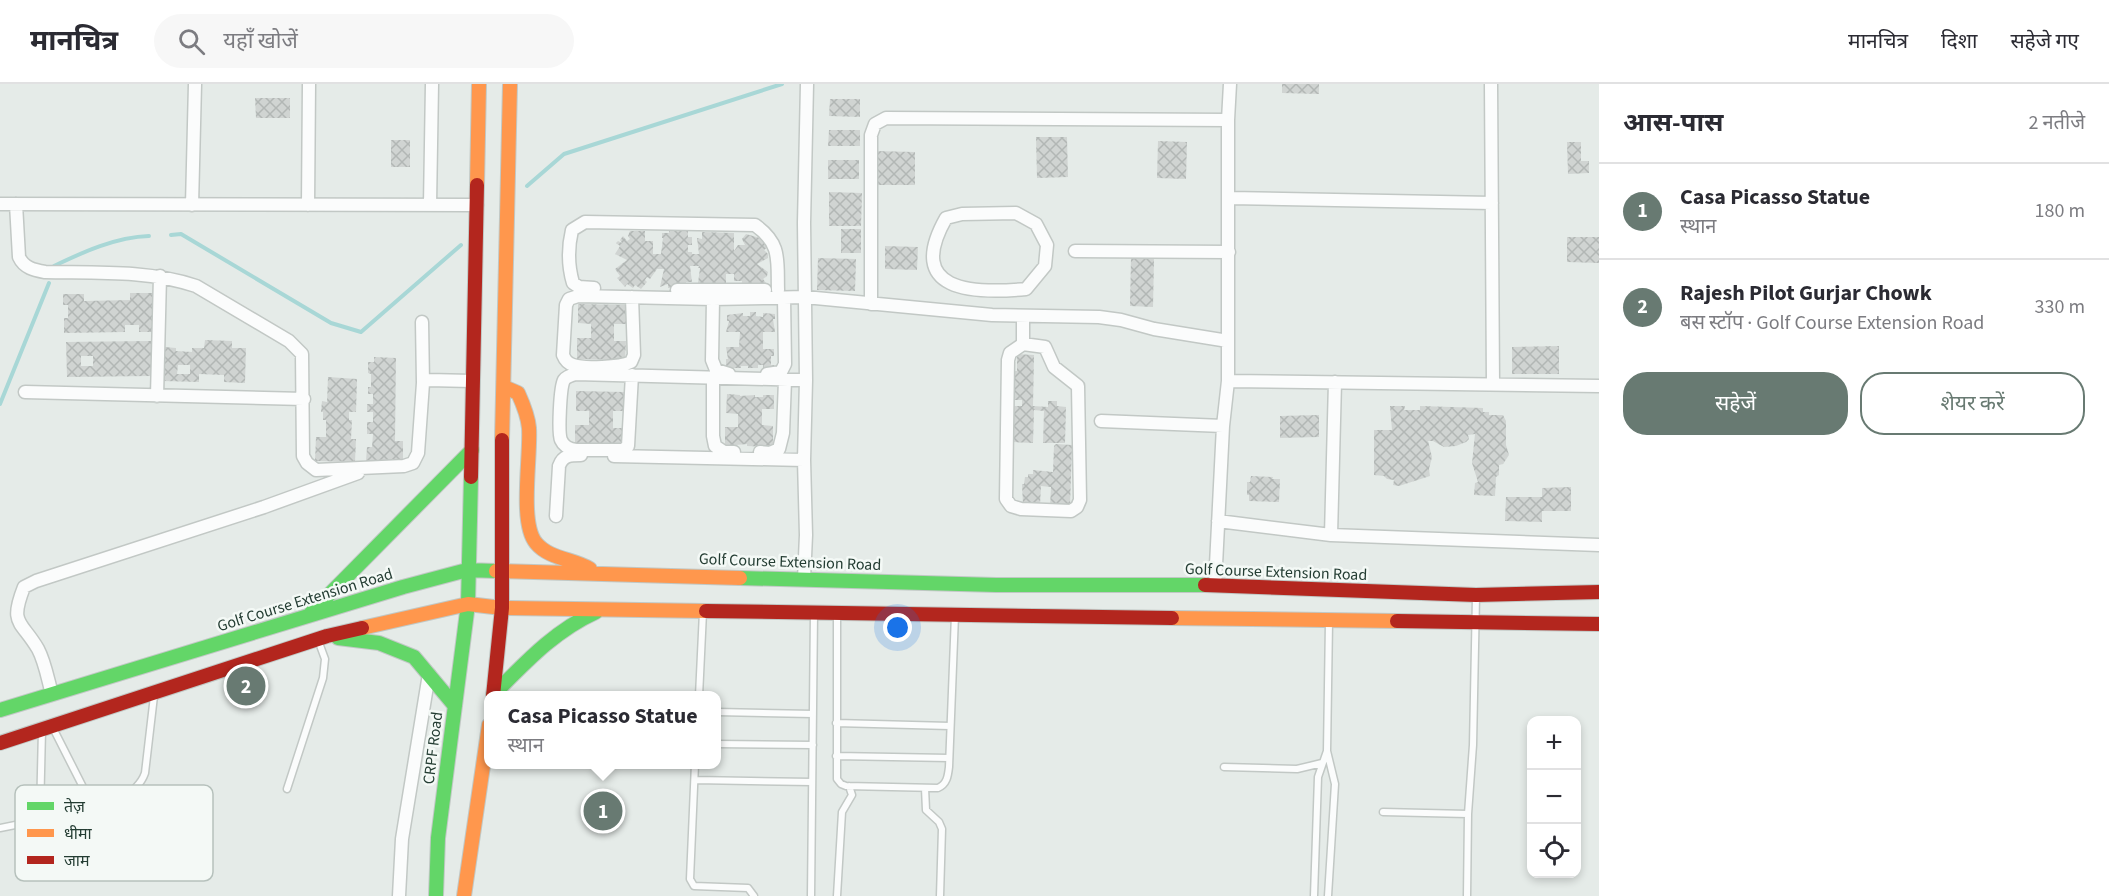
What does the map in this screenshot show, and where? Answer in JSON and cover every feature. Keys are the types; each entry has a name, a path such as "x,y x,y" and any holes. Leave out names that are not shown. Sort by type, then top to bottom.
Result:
{"main road":[{"name":"CRPF Road","path":"436,896 438,838 468,604 479,84"},
{"path":"493,691 502,608 501,503 510,84"},
{"path":"504,387 518,393 526,411 529,429 528,519 531,536 534,542 548,553 587,566 594,573"},
{"path":"309,616 472,450"},
{"name":"Golf Course Extension Road","path":"0,743 47,727 118,689 309,616 467,570 996,585 1215,585 1476,595 1599,592"},
{"name":"Golf Course Extension Road","path":"0,710 52,694 118,689 154,693 323,638 468,604 502,608 1599,624"},
{"path":"497,691 546,643 575,621 602,609"},
{"path":"323,638 379,643 414,657 455,706"},
{"path":"464,896 484,759"}],"street":[{"path":"192,205 195,84"},
{"path":"308,205 309,84"},
{"path":"430,205 432,84"},
{"path":"804,579 807,84"},
{"path":"1215,585 1223,426 1228,381 1230,84"},
{"path":"1491,84 1493,384"},
{"path":"871,304 871,135 875,124 886,118 1228,120"},
{"path":"1230,198 1492,203"},
{"path":"0,204 477,205"},
{"path":"16,204 19,257 22,263 33,270 160,276 196,286 289,341 302,354 303,456 307,463 316,470 404,466 413,463 416,459 423,383 422,322"},
{"path":"1016,213 1036,224 1047,245 1045,266 1026,289 992,292 967,290 947,282 934,269 932,252 937,234 946,218 962,214 1016,213"},
{"path":"713,299 712,360 716,370 723,374 781,372 785,364 781,294 776,250 768,234 755,225 585,222 572,230 569,242 569,272 573,283 579,287 781,294 805,294 871,304 992,315 1099,317 1154,329 1228,340"},
{"path":"1075,251 1229,252"},
{"path":"157,396 160,276"},
{"path":"992,292 992,315"},
{"path":"632,297 634,355 631,362 624,366 581,366 571,364 565,359 563,354 566,305 569,299 578,296 632,297 713,299 781,294"},
{"path":"1023,316 1023,344"},
{"path":"1023,344 1045,347 1054,366 1078,386 1080,500 1077,507 1071,511 1021,509 1011,506 1006,499 1008,360 1010,353 1023,344"},
{"path":"632,375 628,446 623,450 576,450 564,446 560,438 561,388 565,378 576,374 632,375 785,380 806,380"},
{"path":"713,378 713,436 715,446 724,452 770,453 779,448 783,433 785,380"},
{"path":"423,383 428,380 472,381"},
{"path":"1228,381 1599,386"},
{"path":"1331,535 1335,382"},
{"path":"26,392 304,399"},
{"path":"1101,421 1223,426"},
{"path":"556,516 559,466 561,460 568,455 804,460"},
{"path":"52,694 38,650 17,620 16,607 24,587 36,581 264,507 373,467"},
{"path":"1218,521 1331,535 1599,545"},
{"path":"399,896 402,839 429,674"}],"lane":[{"path":"1467,896 1476,595"},
{"path":"699,691 703,610"},
{"path":"811,896 814,612"},
{"path":"837,612 837,779 841,784 849,786 925,788 943,786 947,777 955,614"},
{"path":"1329,620 1327,751 1335,784 1329,896"},
{"path":"287,789 323,678 325,658 323,638"},
{"path":"138,785 146,773 154,693"},
{"path":"721,712 813,714"},
{"path":"836,723 950,726"},
{"path":"47,727 81,785"},
{"path":"42,785 47,727"},
{"path":"721,744 813,745"},
{"path":"1314,896 1318,777 1327,751"},
{"path":"836,756 949,758"},
{"path":"1224,767 1297,769 1323,763"},
{"path":"695,769 690,879 694,886 748,888 754,896"},
{"path":"694,780 812,782"},
{"path":"837,896 842,812 852,795 849,786"},
{"path":"925,788 926,810 939,822 942,829 940,896"},
{"path":"1383,812 1468,814"},
{"path":"0,828 15,825"}],"building":[{"path":"1282,84 1319,84 1319,94 1282,93"},
{"path":"255,98 290,98 290,118 256,118"},
{"path":"830,99 860,99 860,117 829,116"},
{"path":"829,130 860,130 860,146 828,146"},
{"path":"1036,137 1067,137 1068,177 1037,178"},
{"path":"391,140 410,140 410,167 391,167"},
{"path":"1158,141 1187,142 1186,179 1157,178"},
{"path":"1567,142 1581,142 1581,161 1589,161 1589,173 1568,174"},
{"path":"874,151 915,152 915,185 874,185"},
{"path":"828,160 859,160 859,179 828,179"},
{"path":"829,192 862,193 861,226 829,226"},
{"path":"841,229 861,229 861,253 841,253"},
{"path":"630,231 645,231 645,241 653,241 653,254 661,254 662,233 669,233 669,231 688,231 688,237 692,237 692,245 688,245 688,252 692,254 699,254 697,238 702,239 702,232 734,233 734,251 738,245 745,245 742,239 746,234 760,238 768,247 764,250 768,258 757,264 768,272 763,279 766,283 758,289 741,288 742,281 734,281 734,274 726,274 726,289 701,289 701,283 698,283 700,268 690,266 692,282 686,282 686,288 668,288 668,284 660,287 664,269 657,269 650,279 647,277 645,280 647,282 641,289 627,284 625,287 617,278 620,276 615,269 627,260 615,254 620,246 616,243 618,241 622,243 620,240 623,236 627,241 630,239 628,236"},
{"path":"1567,237 1599,237 1599,263 1567,262"},
{"path":"885,246 918,247 917,270 885,269"},
{"path":"818,258 856,259 855,291 817,290"},
{"path":"1131,258 1154,258 1153,307 1130,306"},
{"path":"130,293 153,293 154,332 139,332 139,325 125,325 125,332 64,333 64,318 68,318 68,305 63,305 63,294 84,294 84,301 130,300"},
{"path":"578,304 626,305 626,324 614,324 614,341 626,341 625,360 577,359 577,338 591,338 591,324 578,323"},
{"path":"750,312 756,312 756,316 763,317 763,313 775,314 775,319 773,319 775,332 763,332 763,349 774,349 771,365 774,365 774,372 763,372 763,365 758,365 758,368 741,366 741,368 726,368 726,359 728,359 726,347 739,347 740,332 726,332 729,321 727,321 727,315 743,313 743,316 750,316"},
{"path":"205,340 232,341 232,348 246,348 245,383 224,382 224,375 199,374 199,382 163,381 164,347 176,348 176,351 192,352 192,348 204,348","holes":["178,365 190,365 190,374 177,374"]},
{"path":"151,341 152,376 67,377 66,342","holes":["81,356 93,356 93,366 81,366"]},
{"path":"1559,346 1559,374 1512,374 1512,347"},
{"path":"1017,354 1034,355 1033,406 1048,407 1048,401 1057,401 1057,406 1066,407 1065,443 1043,443 1044,411 1034,410 1033,443 1012,442 1013,406 1022,406 1022,400 1014,400 1012,395 1013,371 1017,371"},
{"path":"374,357 396,358 395,441 403,441 403,462 366,461 367,447 372,447 373,434 367,434 367,422 373,422 373,412 367,412 367,404 373,404 373,394 368,394 368,387 371,387 371,374 368,373 368,362 374,362"},
{"path":"328,377 357,379 356,412 349,412 349,420 352,420 351,439 356,439 355,462 315,461 316,437 326,437 326,420 323,420 323,412 321,412 322,401 327,402"},
{"path":"576,391 624,392 624,411 613,411 613,428 624,428 624,447 575,446 575,425 589,425 589,411 576,411"},
{"path":"727,394 755,395 755,397 774,395 774,409 762,409 762,425 773,426 773,447 747,446 747,444 725,446 725,427 738,427 738,414 726,413"},
{"path":"1390,406 1405,406 1404,410 1420,410 1420,406 1483,408 1483,412 1489,412 1489,415 1503,415 1506,421 1506,445 1509,455 1503,464 1499,465 1495,496 1474,495 1475,483 1478,482 1472,463 1475,434 1468,435 1469,439 1466,442 1456,446 1444,447 1428,441 1432,457 1430,476 1399,486 1393,485 1394,480 1374,475 1374,430 1392,430"},
{"path":"1319,415 1319,437 1280,438 1280,416"},
{"path":"1056,444 1072,445 1070,507 1050,506 1051,487 1041,486 1040,505 1023,505 1022,484 1024,484 1025,477 1033,474 1033,470 1053,472"},
{"path":"1251,476 1280,479 1279,502 1249,501 1247,482 1250,482"},
{"path":"1571,487 1571,511 1542,511 1542,522 1505,521 1506,497 1542,497 1542,488"}],"waterway":[{"path":"527,186 564,154 782,84"},
{"path":"171,235 181,234 331,323 361,332 461,245"},
{"path":"54,266 112,242 149,236"},
{"path":"0,404 49,283"}],"traffic: fast":[{"path":"311,613 472,450"},
{"path":"436,896 438,838 468,604 471,477"},
{"path":"0,710 403,587 467,570 496,571"},
{"path":"740,578 996,585 1205,585"},
{"path":"497,691 553,638 596,612"},
{"path":"338,638 379,643 414,657 455,706"}],"traffic: slow":[{"path":"477,185 479,84"},
{"path":"502,440 510,84"},
{"path":"504,387 518,393 528,424 527,505 531,533 541,548 555,556 590,569"},
{"path":"496,571 740,578"},
{"path":"362,628 468,604 502,608 706,611"},
{"path":"1172,618 1397,621"},
{"path":"464,896 484,759"}],"traffic: jam":[{"path":"471,477 477,185"},
{"path":"494,691 502,608 502,440"},
{"path":"1205,585 1476,595 1599,592"},
{"path":"706,611 1172,618"},
{"path":"1397,621 1599,624"},
{"path":"0,743 327,636 362,628"}],"place":[{"name":"Rajesh Pilot Gurjar Chowk","path":"246,686"},
{"name":"Casa Picasso Statue","path":"603,811"}]}
